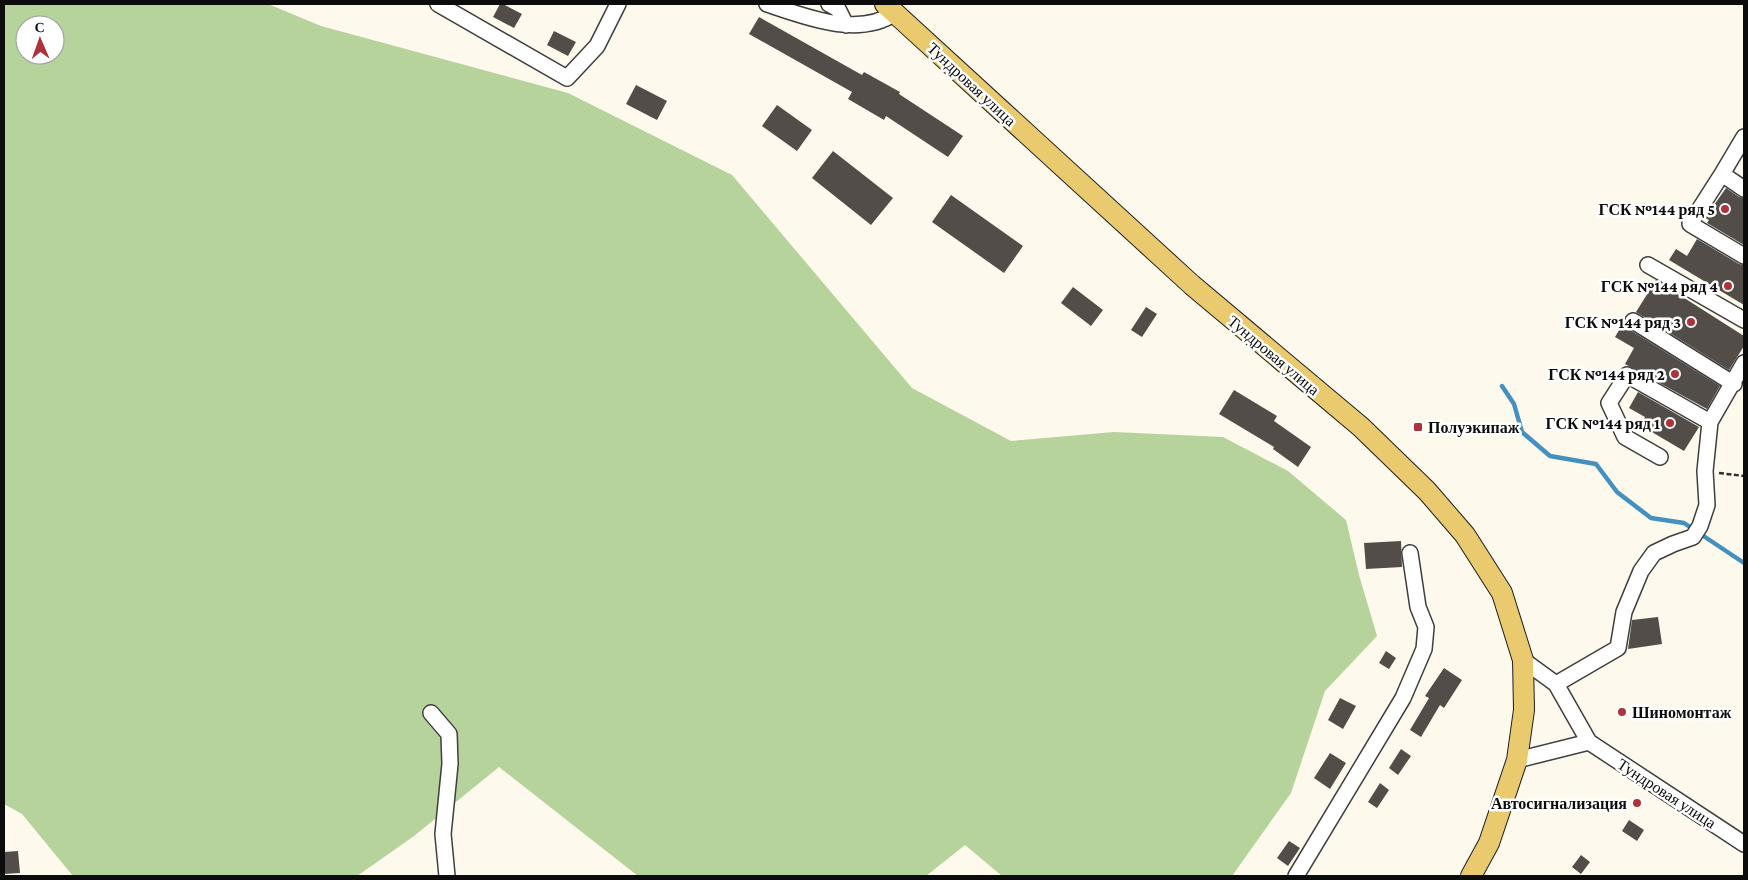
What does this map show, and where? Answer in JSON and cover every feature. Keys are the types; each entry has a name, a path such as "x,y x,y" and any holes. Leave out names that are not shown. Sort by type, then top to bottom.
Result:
{"main road":[{"name":"Тундровая улица","path":"890,8 1192,285 1360,427 1427,491 1465,535 1502,593 1523,660"},
{"path":"1471,876 1490,843 1518,760 1524,710 1523,660"}],"street":[{"path":"438,4 568,78 597,46 618,4"},
{"name":"Тундровая улица","path":"767,4 798,14 846,25 884,21 890,8"},
{"path":"829,4 838,9 846,25"},
{"path":"1744,136 1690,224 1744,256"},
{"path":"1722,174 1744,189"},
{"path":"1648,265 1744,320"},
{"path":"1633,321 1734,384"},
{"path":"1556,684 1618,648 1624,612 1641,571 1654,553 1696,531 1707,506 1705,471 1710,422 1734,384 1744,363"},
{"path":"1660,457 1625,437 1609,403 1627,375 1710,422"},
{"path":"1296,876 1403,698 1424,649 1426,627 1418,607 1410,552"},
{"name":"Тундровая улица","path":"1523,660 1556,684 1589,742 1744,844"},
{"path":"431,713 449,734 450,764 443,834 447,876"},
{"path":"1518,760 1589,742"}],"path":[{"path":"1705,471 1744,476"}],"green space":[{"path":"4,4 268,4 321,26 568,93 732,175 912,388 1011,441 1114,432 1223,437 1288,471 1346,520 1359,575 1377,636 1325,691 1291,793 1232,876 1002,876 965,845 926,876 638,876 499,767 414,836 357,876 73,876 22,814 4,804"}],"building":[{"path":"500,4 522,14 514,28 493,17"},
{"path":"759,17 862,75 864,72 900,92 899,94 963,136 948,157 886,116 884,120 848,99 852,92 749,34"},
{"path":"554,31 576,42 568,56 547,45"},
{"path":"636,85 667,101 657,120 626,104"},
{"path":"777,105 812,130 797,151 762,126"},
{"path":"833,151 893,198 871,225 812,178"},
{"name":"ГСК №144 ряд 5","path":"1726,188 1739,197 1744,198 1744,245 1707,223 1709,220 1705,218"},
{"path":"951,195 1023,246 1004,273 932,222"},
{"name":"ГСК №144 ряд 4","path":"1697,239 1739,264 1744,265 1744,305 1669,260 1676,249 1687,256"},
{"name":"ГСК №144 ряд 3","path":"1656,280 1744,336 1744,346 1729,370 1636,312"},
{"path":"1073,287 1103,310 1091,326 1061,303"},
{"path":"1146,307 1157,314 1142,337 1131,330"},
{"name":"ГСК №144 ряд 2","path":"1622,325 1720,386 1707,409 1625,364 1634,348 1615,337"},
{"path":"1234,390 1277,416 1274,421 1311,447 1298,467 1273,449 1274,447 1219,414"},
{"name":"ГСК №144 ряд 1","path":"1638,392 1699,427 1684,451 1640,425 1645,417 1629,408"},
{"path":"1401,541 1402,567 1366,569 1364,543"},
{"path":"1658,617 1662,644 1628,649 1632,620"},
{"path":"1386,651 1396,658 1389,669 1379,663"},
{"path":"1444,668 1462,680 1444,708 1440,705 1421,737 1410,730 1429,698 1425,696"},
{"path":"1340,698 1356,706 1343,729 1328,720"},
{"path":"1401,749 1411,756 1398,775 1389,768"},
{"path":"1330,753 1346,763 1330,789 1314,778"},
{"path":"1380,783 1389,790 1377,808 1368,802"},
{"path":"1629,820 1644,830 1637,841 1622,831"},
{"path":"1289,841 1300,848 1288,866 1277,858"},
{"path":"18,851 20,873 4,874 4,852"},
{"path":"1581,855 1590,862 1581,874 1572,867"}],"waterway":[{"path":"1502,386 1514,404 1522,432 1550,456 1596,464 1617,492 1651,518 1684,523 1744,563"}],"place":[{"name":"ГСК №144 ряд 5","path":"1725,209"},
{"name":"ГСК №144 ряд 4","path":"1728,286"},
{"name":"ГСК №144 ряд 3","path":"1691,322"},
{"name":"ГСК №144 ряд 2","path":"1675,374"},
{"name":"ГСК №144 ряд 1","path":"1670,423"},
{"name":"Полуэкипаж","path":"1418,427"},
{"name":"Шиномонтаж","path":"1622,712"},
{"name":"Автосигнализация","path":"1637,803"}]}
